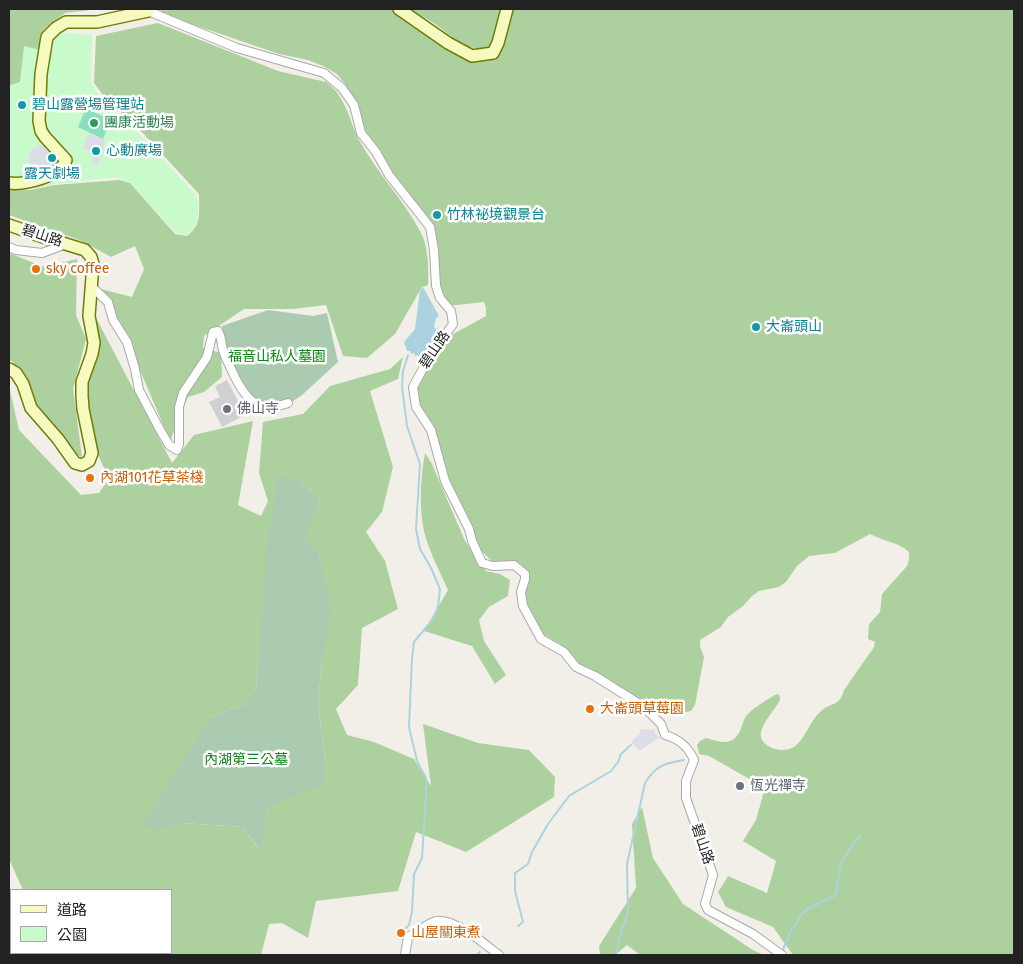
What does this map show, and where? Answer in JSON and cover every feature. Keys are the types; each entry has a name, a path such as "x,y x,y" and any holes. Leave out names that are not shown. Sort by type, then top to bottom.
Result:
{"street":[{"path":"399,9 448,43 472,56 492,53 498,42 507,9"},
{"name":"碧山路","path":"9,183 17,184 35,181 62,168 66,160 45,137 38,121 41,74 47,36 66,22 98,22 149,10 237,48 324,73 342,88 354,105 361,133 376,152 389,175 430,227 434,250 436,286 440,298 451,311 453,324 427,361 413,387 416,406 431,430 444,481 462,513 482,563 493,566 514,565 520,569 525,579 521,592 523,606 541,639 564,652 576,667 594,676 648,710 660,724 665,735 678,739 684,744 694,760 686,781 686,798 713,875 705,904 708,910 753,934 782,955"},
{"name":"碧山路","path":"9,225 85,250 91,257 93,264 89,316 94,343 82,382 83,409 92,453 89,461 82,465 75,463 58,439 31,408 23,384 16,373 9,368"},
{"path":"9,247 16,250 42,253 66,244"},
{"path":"92,287 108,302 113,320 127,342 139,390 158,428 169,445 177,450 179,444 179,407 183,393 207,356 213,332 218,331 222,339 222,350 240,389 247,397 258,405 274,408 288,403"},
{"path":"405,955 408,937 438,921 446,921 457,926 498,955"}],"shaded area":[{"name":"心動廣場","path":"88,134 106,140 98,164 92,162 94,153 83,149"},
{"path":"39,145 49,146 58,158 57,163 41,173 37,173 31,171 28,157 32,149"},
{"name":"佛山寺","path":"227,380 245,415 222,427 209,402 220,397 215,386"},
{"path":"640,729 655,730 655,733 660,737 639,751 631,742 640,734"}],"green space":[{"path":"9,9 100,9 65,13 45,28 40,35 40,50 20,82 9,86"},
{"path":"160,9 394,9 485,57 511,9 1014,9 1014,955 793,955 773,927 726,907 718,892 728,876 767,893 776,861 743,841 756,820 765,788 709,756 699,754 697,745 706,738 725,742 733,739 737,736 749,713 778,694 780,700 763,727 762,739 766,744 775,749 785,750 794,747 805,735 820,712 840,699 844,690 874,647 875,642 868,639 869,624 880,612 882,594 907,566 909,552 900,546 870,534 835,553 809,556 797,566 786,582 779,587 759,591 752,596 743,606 728,617 721,627 700,640 704,657 695,705 691,711 661,709 632,699 607,680 577,662 568,650 541,633 525,602 524,593 528,572 516,561 492,561 477,547 453,496 432,428 418,406 416,385 446,338 486,316 486,308 484,302 452,305 444,298 438,285 433,234 370,141 361,123 352,96 345,84 337,74 323,66 308,60 279,54 168,16"},
{"path":"407,9 503,9 490,49 481,49 467,46 454,39 432,22"},
{"path":"158,23 278,71 326,82 333,88 343,101 366,152 407,209 421,233 427,251 428,272 428,285 422,287 395,334 367,358 343,356 326,305 293,309 244,309 204,336 203,348 221,353 222,377 204,392 188,397 170,441 126,337 101,289 132,297 144,269 135,246 111,257 82,241 9,215 9,189 30,190 55,185 119,180 130,183 175,234 187,236 192,232 199,218 199,194 141,131 103,95 94,83 96,36"},
{"path":"56,32 92,35 91,82 100,97 138,133 196,195 198,217 194,227 186,235 175,232 130,183 117,177 36,188 9,183 9,86 20,82 24,46 52,53"},
{"name":"團康活動場","path":"86,108 111,120 103,139 78,127"},
{"path":"9,253 44,267 77,259 76,315 86,339 73,389 82,457 70,452 37,407 12,361 9,361"},
{"name":"福音山私人墓園","path":"268,310 313,316 327,313 338,362 302,395 274,409 247,395 233,373 222,326"},
{"path":"95,316 172,463 194,435 253,421 238,505 261,516 268,501 259,473 263,422 303,414 330,386 390,369 403,357 398,379 370,391 393,467 382,512 366,532 385,561 398,609 362,628 358,685 336,709 347,735 374,742 414,759 431,786 423,724 478,743 529,750 555,777 554,797 466,852 416,832 398,891 316,901 308,938 282,923 269,924 261,955 70,954 172,954 172,889 23,889 9,859 9,386 19,430 81,495 99,493 109,478 94,447 85,379 98,344","holes":["301,482 320,499 304,538 319,553 323,580 322,664 318,702 325,761 268,807 260,851 243,827 183,823 211,717 243,705 256,688 259,652"]},
{"path":"425,453 432,464 465,541 486,571 500,574 510,580 508,596 489,607 479,620 484,641 506,675 495,684 472,646 424,631 448,590 430,550 423,526 421,489"},
{"name":"內湖第三公墓","path":"278,475 301,482 320,499 305,538 319,553 331,610 318,702 325,761 323,784 268,807 261,852 243,827 183,823 155,831 142,825 211,717 243,705 256,688 267,549"},
{"path":"642,807 653,858 683,904 753,950 764,955 640,955 627,945 615,955 600,955 599,946 636,888 632,824"}],"water":[{"path":"423,287 439,316 436,318 434,326 438,333 422,356 419,357 407,351 404,342 415,329 420,290"}],"waterway":[{"path":"404,942 401,933 409,925 412,912 414,874 422,858 426,797 426,778 417,761 409,727 412,658 414,642 433,619 438,607 440,589 420,549 416,529 420,464 407,426 402,387 403,371 408,355"},
{"path":"518,926 523,922 515,891 515,873 528,864 532,852 548,824 569,796 611,771 621,754 631,745"},
{"path":"616,955 621,931 628,914 627,864 645,783 657,768 684,760"},
{"path":"782,952 791,931 804,911 836,895 838,877 844,857 860,836"},
{"path":"476,955 480,952"}],"place":[{"name":"碧山露營場管理站","path":"22,105"},
{"name":"團康活動場","path":"94,123"},
{"name":"心動廣場","path":"96,151"},
{"name":"露天劇場","path":"52,158"},
{"name":"竹林祕境觀景台","path":"437,215"},
{"name":"sky coffee","path":"36,269"},
{"name":"大崙頭山","path":"756,327"},
{"name":"佛山寺","path":"227,409"},
{"name":"內湖101花草茶棧","path":"90,478"},
{"name":"大崙頭草莓園","path":"590,709"},
{"name":"恆光禪寺","path":"740,786"},
{"name":"山屋關東煮","path":"401,933"}]}
